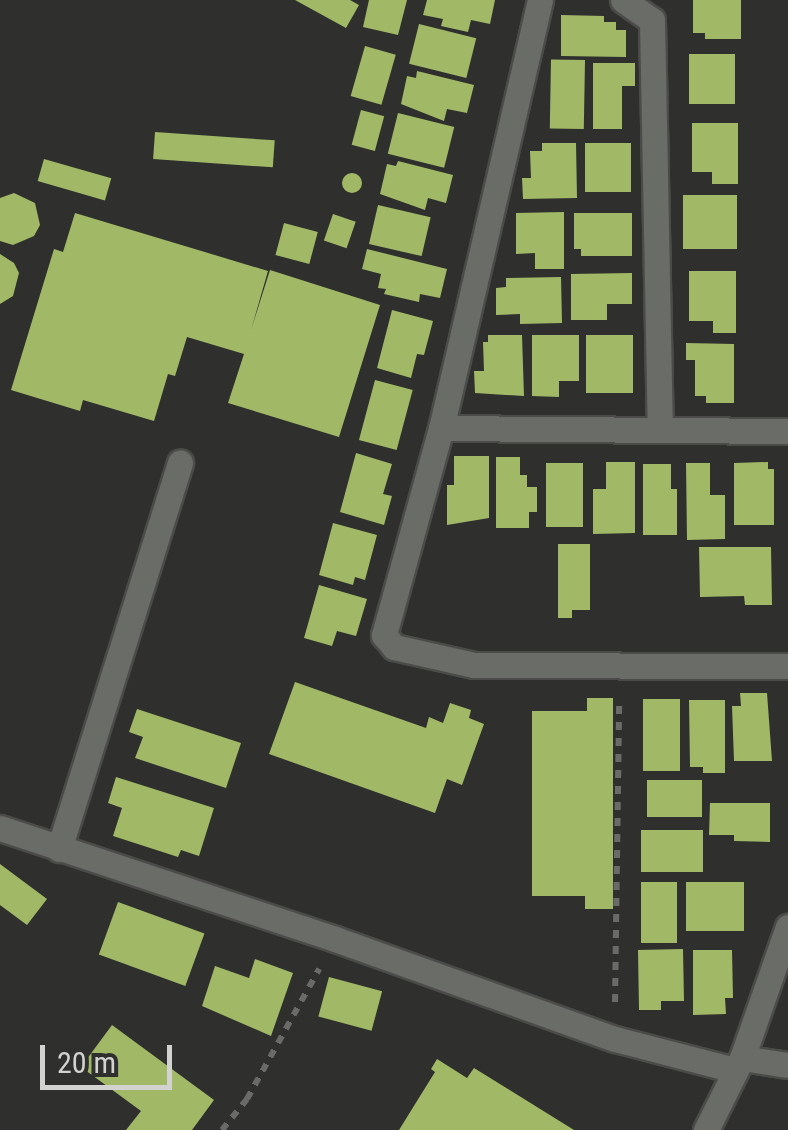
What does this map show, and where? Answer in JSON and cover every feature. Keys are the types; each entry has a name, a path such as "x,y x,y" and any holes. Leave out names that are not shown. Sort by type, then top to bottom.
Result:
{"street":[{"path":"540,0 441,428 384,634 394,647 474,665 788,666"},
{"path":"623,0 652,20 660,428"},
{"path":"441,428 788,431"},
{"path":"59,850 180,463"},
{"path":"0,828 335,939 615,1039 738,1064 788,1065"},
{"path":"706,1130 738,1064 788,926"}],"path":[{"path":"615,1039 619,665"},
{"path":"222,1130 247,1099 335,939"}],"building":[{"path":"295,0 350,0 359,5 346,28"},
{"path":"369,0 407,0 398,35 363,27"},
{"path":"427,0 495,0 490,24 471,20 468,32 441,26 443,19 423,15"},
{"path":"693,0 741,0 741,39 705,39 705,33 693,33"},
{"path":"561,15 604,16 604,22 616,22 616,30 626,30 626,57 561,56"},
{"path":"419,24 476,38 466,78 409,64"},
{"path":"365,46 396,55 381,105 351,96"},
{"path":"689,54 735,54 735,104 689,104"},
{"path":"551,59 585,60 584,129 550,128"},
{"path":"593,63 635,63 635,86 622,86 622,129 593,129"},
{"path":"417,71 474,85 467,113 447,109 444,121 401,104 407,76 416,78"},
{"path":"361,110 384,116 375,151 352,145"},
{"path":"398,113 454,127 444,168 388,154"},
{"path":"692,123 738,123 738,184 712,184 712,172 692,172"},
{"path":"155,132 275,140 273,167 153,159"},
{"path":"542,143 576,143 577,198 523,199 522,178 531,178 530,151 542,151"},
{"path":"585,143 631,143 631,192 585,192"},
{"path":"44,159 111,178 105,200 38,181"},
{"path":"398,161 453,175 446,203 428,198 425,210 380,194 387,164 396,166"},
{"path":"348,173 356,173 362,183 356,193 348,193 342,187 342,179"},
{"path":"14,193 35,203 40,225 34,236 13,245 0,241 0,198"},
{"path":"683,195 737,195 737,249 683,249"},
{"path":"378,205 431,217 422,256 369,244"},
{"path":"564,212 564,269 535,269 535,253 516,254 516,213"},
{"path":"75,213 268,271 251,330 270,270 380,305 339,437 228,403 244,354 187,337 175,376 168,374 154,421 83,400 80,411 11,390 54,249 63,252"},
{"path":"574,213 632,213 632,256 581,256 581,249 574,249"},
{"path":"333,214 356,222 347,248 324,240"},
{"path":"284,223 318,232 309,264 275,255"},
{"path":"367,249 447,269 440,298 420,294 419,302 384,294 386,289 378,288 381,274 362,269"},
{"path":"0,254 14,263 19,273 13,296 0,304"},
{"path":"689,271 736,271 736,333 713,333 713,321 689,321"},
{"path":"632,273 632,304 607,304 607,320 571,320 571,274"},
{"path":"561,277 562,323 520,324 520,314 496,315 496,288 506,287 506,278"},
{"path":"392,310 433,321 424,355 417,354 411,378 377,368"},
{"path":"488,335 522,335 524,396 475,393 474,371 484,371 483,342 488,342"},
{"path":"532,335 579,335 579,381 559,381 559,397 532,396"},
{"path":"586,335 633,335 633,393 586,393"},
{"path":"686,343 734,344 734,403 706,403 706,396 695,396 695,360 686,360"},
{"path":"375,380 413,390 397,450 359,440"},
{"path":"356,453 392,464 383,494 392,496 384,525 340,512"},
{"path":"454,456 489,456 489,518 447,525 447,485 454,485"},
{"path":"496,457 520,457 520,475 527,475 527,487 537,487 537,512 529,512 529,528 496,528"},
{"path":"606,462 635,462 635,533 593,534 593,489 606,489"},
{"path":"768,462 768,469 774,469 774,525 734,525 734,463"},
{"path":"546,463 583,463 583,527 546,527"},
{"path":"686,463 710,463 710,495 725,495 725,539 687,540"},
{"path":"643,464 671,464 671,489 677,489 677,535 643,535"},
{"path":"333,523 377,535 365,580 355,577 353,585 319,575"},
{"path":"558,544 590,544 590,610 572,610 572,618 558,618"},
{"path":"699,547 771,547 772,605 745,605 744,596 700,597"},
{"path":"319,585 367,599 356,636 337,631 332,646 304,638"},
{"path":"295,682 426,728 429,717 443,723 450,703 471,710 469,718 484,724 462,785 447,779 435,813 269,754"},
{"path":"740,693 767,693 772,761 734,761 732,706 741,706"},
{"path":"587,698 613,698 613,909 585,909 585,896 532,896 532,711 587,711"},
{"path":"643,699 680,699 680,771 643,771"},
{"path":"689,700 725,700 725,773 703,773 703,767 690,767"},
{"path":"137,709 241,743 226,788 135,758 143,737 129,732"},
{"path":"116,777 214,808 199,856 181,850 178,857 113,836 122,808 108,803"},
{"path":"647,780 702,780 702,817 647,817"},
{"path":"710,803 770,803 770,842 734,841 734,835 709,835"},
{"path":"641,830 703,830 703,872 641,872"},
{"path":"0,864 47,899 27,925 0,905"},
{"path":"641,882 677,882 677,943 641,943"},
{"path":"686,882 744,882 744,931 686,931"},
{"path":"118,902 204,933 185,986 99,955"},
{"path":"683,949 684,1001 661,1001 661,1010 639,1010 638,950"},
{"path":"693,950 732,950 733,998 725,998 726,1014 693,1015"},
{"path":"255,959 293,973 271,1036 202,1006 215,966 249,978"},
{"path":"329,977 382,991 372,1031 318,1017"},
{"path":"112,1025 214,1100 192,1130 126,1130 141,1111 81,1067"},
{"path":"437,1059 467,1078 474,1068 574,1130 399,1130 435,1072 431,1069"}]}
